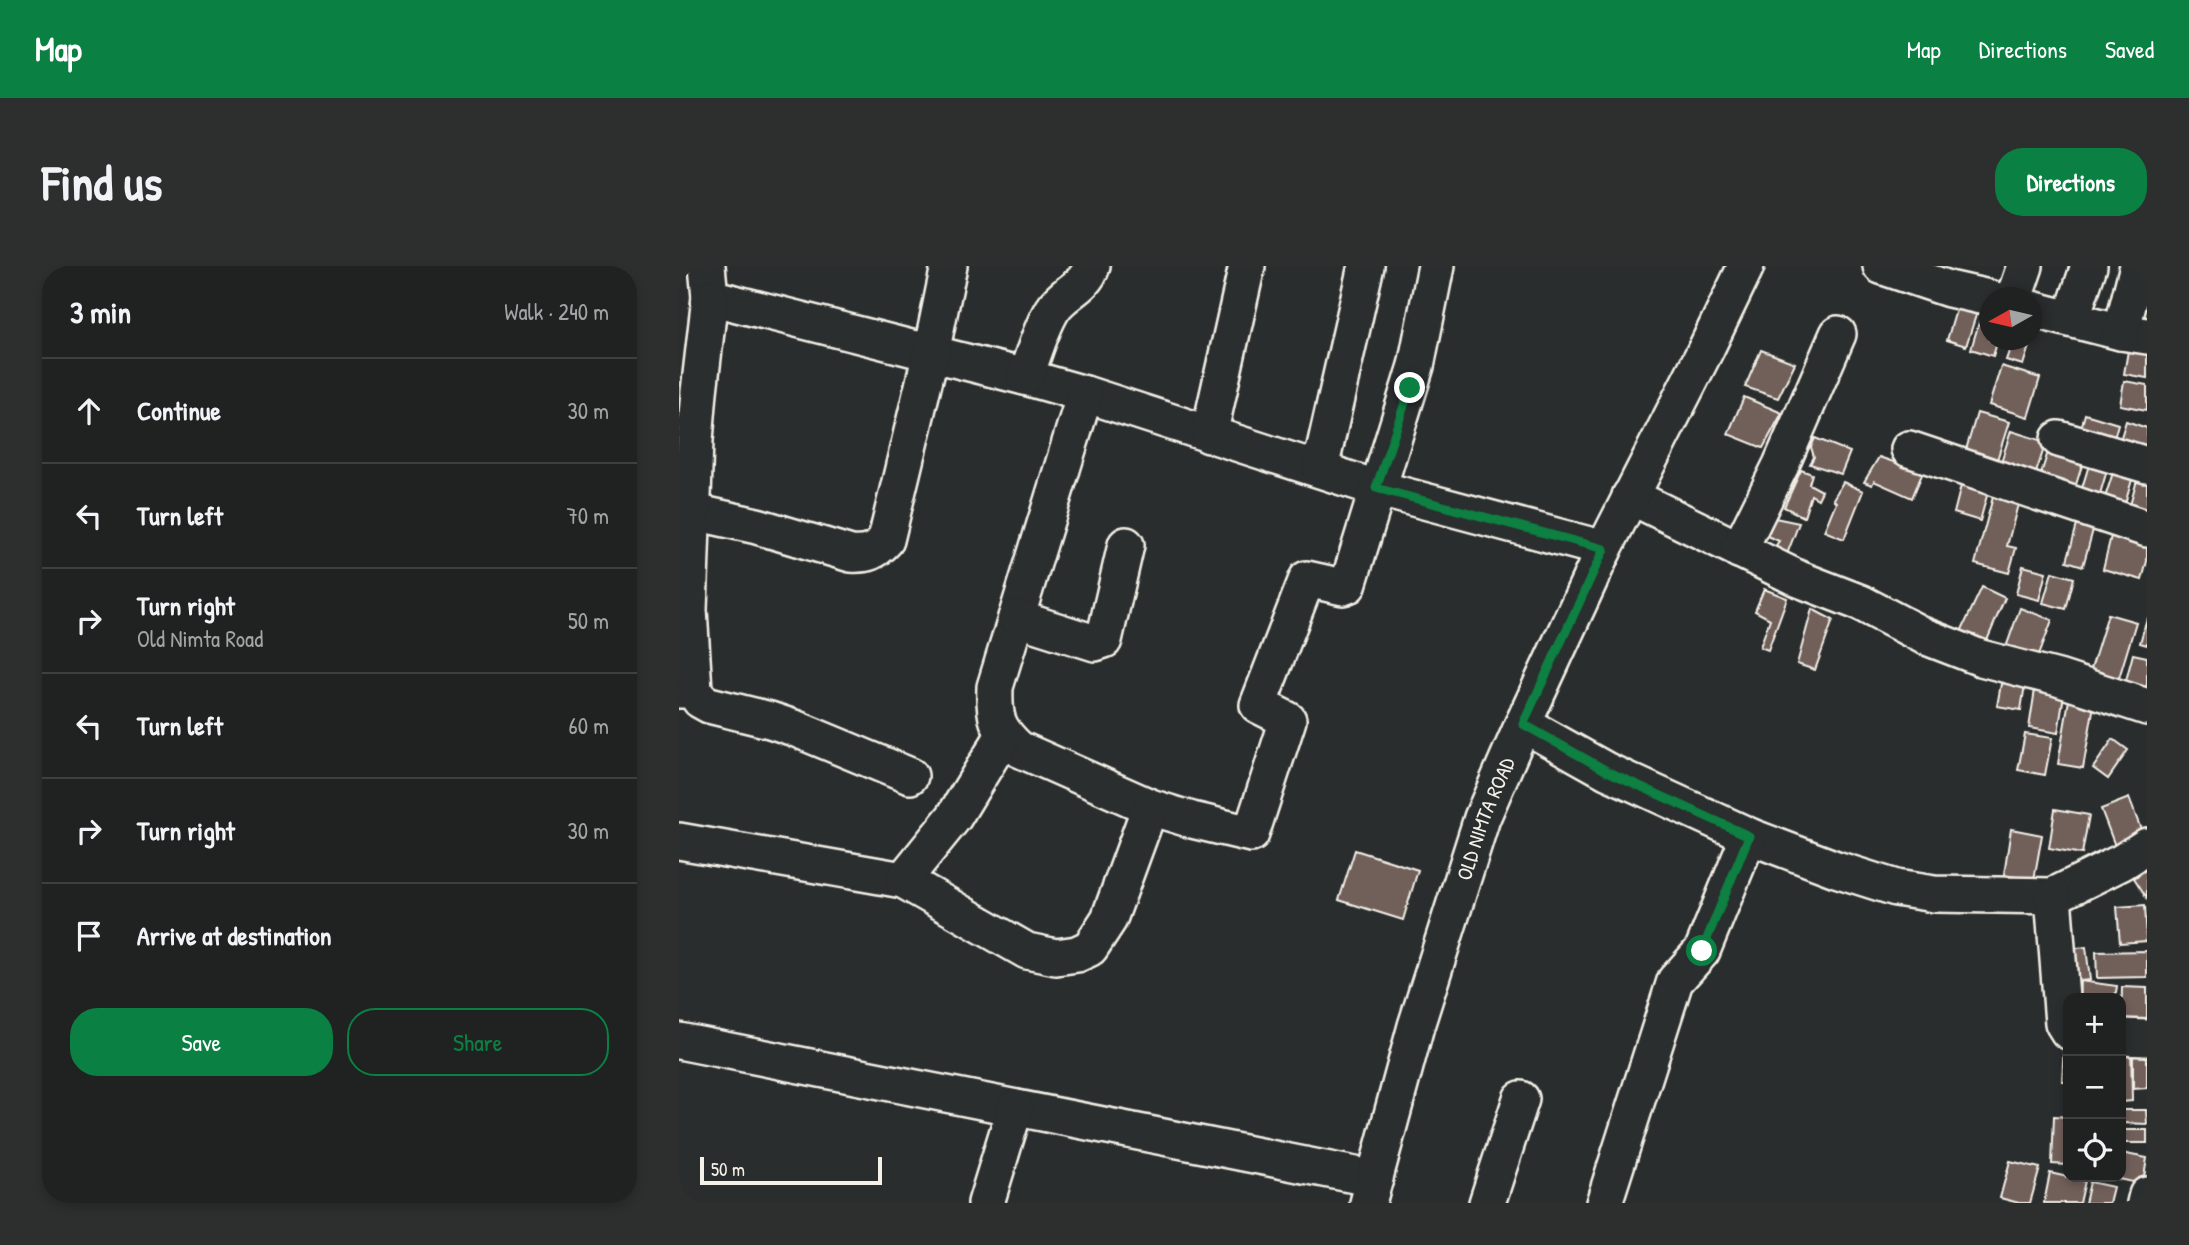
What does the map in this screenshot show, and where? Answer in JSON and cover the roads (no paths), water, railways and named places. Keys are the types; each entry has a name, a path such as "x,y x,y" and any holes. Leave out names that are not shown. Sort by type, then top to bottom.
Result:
{"street":[{"path":"694,512 757,526 852,554 866,555 877,551 886,540 949,266"},
{"path":"1025,377 1052,311 1060,300 1083,283 1092,266"},
{"path":"1209,435 1247,266"},
{"path":"1320,469 1366,266"},
{"path":"1085,394 995,687 994,711 1004,735 1019,749 1150,807 1251,834 1288,720 1258,705 1307,579 1343,587 1347,585 1416,366 1436,266"},
{"name":"OLD NIMTA ROAD","path":"1371,1191 1416,1026 1482,818 1604,549 1746,266"},
{"path":"1881,266 1949,289 1979,296"},
{"path":"2018,287 2025,266"},
{"path":"2071,319 2089,266"},
{"path":"2042,312 2134,334 2138,266"},
{"path":"910,776 794,728 709,705 687,690 699,392 708,282 930,353 1085,394 1376,488 1604,549"},
{"path":"1739,550 1781,465 1837,334"},
{"path":"2059,439 2147,465"},
{"path":"1909,449 2147,529"},
{"path":"1630,496 1799,579 1861,603 1924,636 1981,657 2147,707"},
{"path":"1016,618 1100,643 1104,640 1126,545"},
{"path":"1523,724 1607,771 1749,836 1896,888 1934,894 2053,896 2122,862 2147,846"},
{"path":"903,880 954,817 1004,735"},
{"path":"679,841 903,880 1027,951 1056,957 1077,954 1090,948 1109,919 1150,807"},
{"path":"1604,1203 1675,981 1702,951 1749,836"},
{"path":"2053,896 2063,1023"},
{"path":"2126,1037 2147,1038"},
{"path":"679,1041 1015,1108 1371,1191"},
{"path":"1487,1203 1521,1099"},
{"path":"986,1203 1015,1108"},
{"path":"2145,1203 2147,1195"}]}
